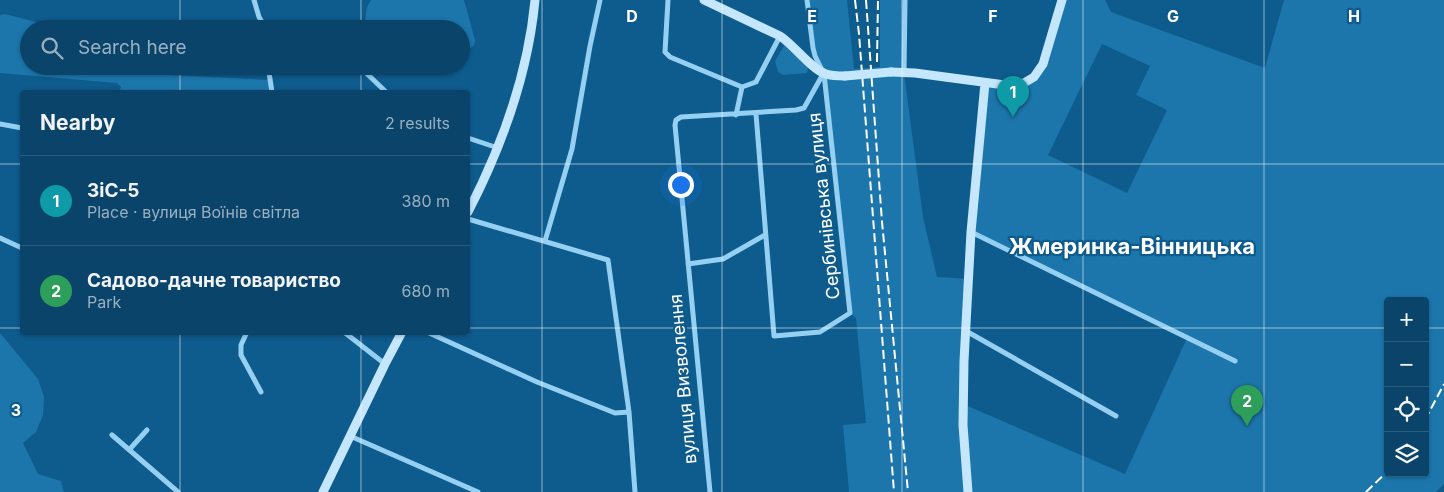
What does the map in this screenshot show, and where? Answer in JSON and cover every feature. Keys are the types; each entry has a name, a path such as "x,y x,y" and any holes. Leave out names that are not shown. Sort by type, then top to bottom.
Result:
{"street":[{"path":"254,0 261,20"},
{"path":"470,208 498,148 525,63 535,0"},
{"path":"544,241 572,149 600,0"},
{"path":"668,0 666,52 670,57 742,87 756,82 780,36"},
{"path":"704,0 780,36 824,74 845,76 891,72 985,83 1018,84 1029,80 1038,73 1043,64 1062,0"},
{"path":"807,0 813,48 824,74"},
{"path":"904,73 905,0"},
{"name":"вулиця Визволення","path":"710,492 676,120 680,117 756,114 804,108 824,74"},
{"name":"Сербинівська вулиця","path":"765,235 774,336 820,332 850,314 824,74"},
{"path":"269,75 272,90"},
{"path":"368,75 384,90"},
{"path":"968,492 962,404 971,232 985,83"},
{"path":"736,115 742,87"},
{"path":"688,264 722,259 765,235 756,114"},
{"path":"0,124 20,128"},
{"path":"470,139 498,148"},
{"path":"470,220 604,258 609,262 629,412 635,492"},
{"path":"971,232 1235,361"},
{"path":"0,238 20,247"},
{"path":"966,331 1116,416"},
{"path":"246,335 241,345 241,355 261,392"},
{"path":"348,335 385,364"},
{"path":"323,492 400,335"},
{"path":"434,335 557,390 615,413 629,412"},
{"path":"129,450 147,430"},
{"path":"112,435 178,492"},
{"path":"350,436 478,492"}],"shaded area":[{"path":"371,0 464,0 470,20 365,20 367,7"},
{"path":"807,0 847,0 854,69 880,67 880,0 905,0 904,73 923,217 937,277 969,279 963,404 1125,474 1187,338 971,232 985,83 1005,85 1034,77 1062,0 1105,0 1111,12 1265,68 1284,0 1444,0 1444,484 1436,492 849,492 843,425 866,423 856,318 850,313 824,74 817,62","holes":["1102,44 1150,66 1136,95 1167,110 1127,193 1048,155"]},
{"path":"5,14 29,20 20,20 20,75 0,73 0,15"},
{"path":"470,22 475,40 474,45 470,48"},
{"path":"787,41 809,63 807,73 783,75 778,72 775,61"},
{"path":"23,75 167,75 270,80 272,90 120,90 121,87 117,83"},
{"path":"0,333 38,379 44,397 43,415 36,432 23,443 38,474 61,481 64,492 0,492"}],"railway":[{"path":"855,0 894,492"},
{"path":"866,0 882,222 908,492"},
{"path":"877,62 878,0"},
{"path":"1429,412 1444,384"},
{"path":"1366,492 1384,475"}],"place":[{"name":"ЗіС-5","path":"1013,117"},
{"name":"Садово-дачне товариство","path":"1247,426"}],"district":[{"name":"Жмеринка-Вінницька","path":"1132,246"}]}
